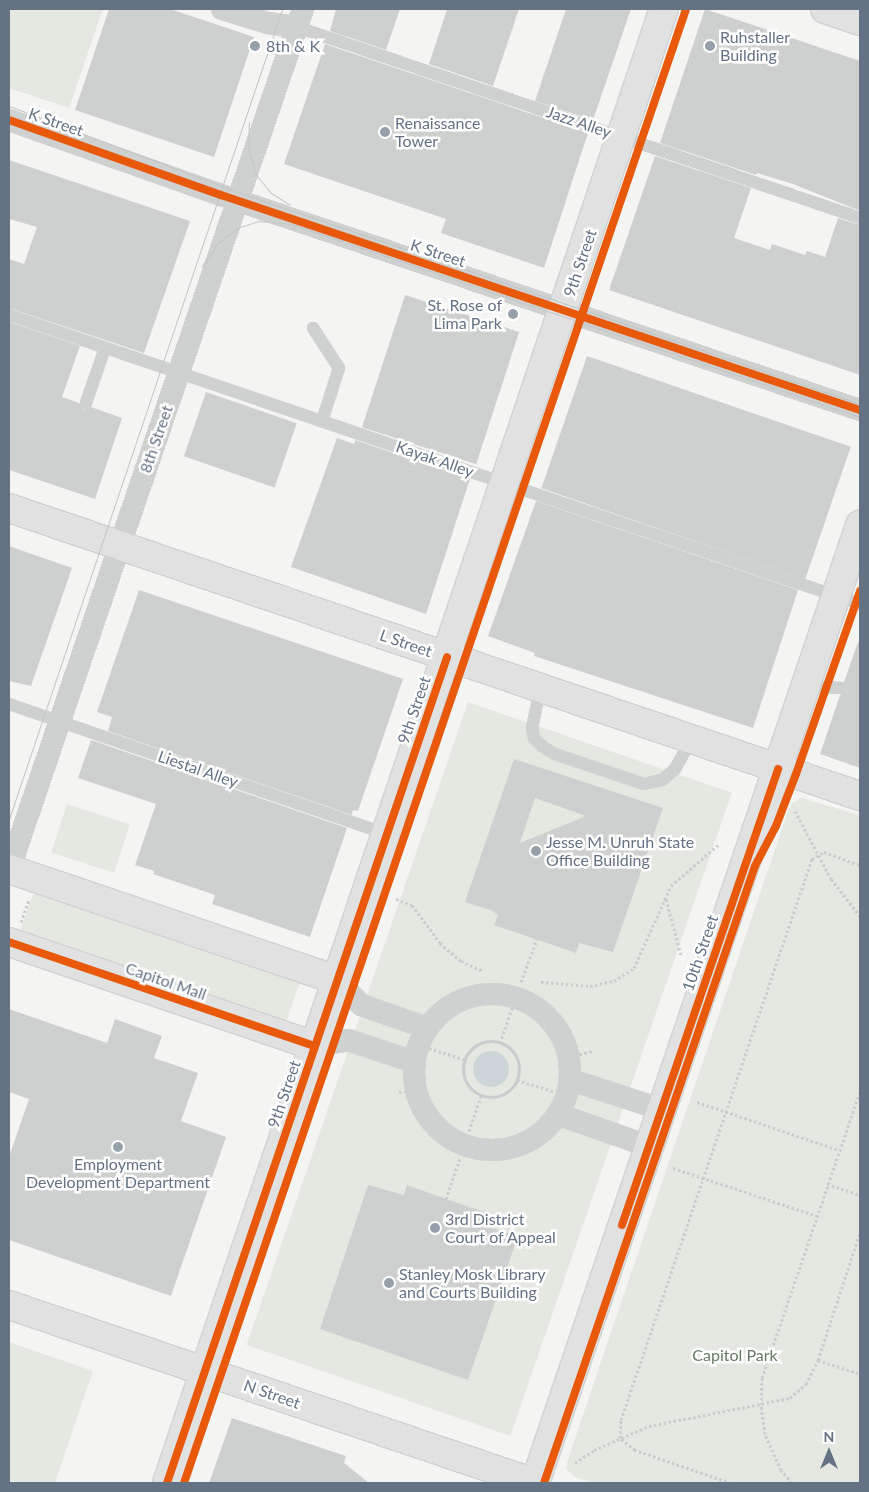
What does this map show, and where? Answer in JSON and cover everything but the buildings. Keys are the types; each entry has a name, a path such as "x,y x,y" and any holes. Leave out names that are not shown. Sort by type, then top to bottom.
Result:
{"main road":[{"name":"9th Street","path":"167,1483 623,137 664,9"},
{"path":"825,9 860,21"},
{"name":"L Street","path":"9,508 860,796"},
{"name":"10th Street","path":"535,1483 660,1109 805,686 848,600 860,525"},
{"path":"9,869 337,980"},
{"name":"Capitol Mall","path":"14,935 315,1046"},
{"name":"N Street","path":"9,1305 535,1483"}],"street":[{"path":"222,9 268,24 300,18"},
{"name":"8th Street","path":"9,869 300,18"},
{"name":"K Street","path":"9,120 238,200 860,410"},
{"path":"337,980 361,1005 427,1028"},
{"path":"504,995 541,1010 560,1031 570,1056 570,1080 560,1115 544,1131 520,1145 480,1150 465,1145 443,1133 407,1091 414,1062 427,1028 443,1011 464,999 504,995"},
{"name":"Capitol Mall","path":"315,1046 348,1040 414,1062"},
{"path":"570,1080 660,1109"},
{"path":"560,1115 648,1146"}],"lane":[{"name":"Jazz Alley","path":"300,18 623,137 860,218"},
{"name":"Kayak Alley","path":"9,315 848,600"},
{"path":"313,328 339,368 322,421"},
{"path":"86,403 105,348"},
{"path":"805,686 842,688"},
{"path":"541,688 532,719 534,738 555,754 644,784 662,780 675,769 691,739"},
{"name":"Liestal Alley","path":"9,704 387,834"}],"path":[{"path":"795,811 817,854 841,894 860,916"},
{"path":"541,982 590,986 614,981 634,968 671,886 720,844"},
{"path":"620,1438 621,1420 812,858 824,852 860,865"},
{"path":"14,935 31,892"},
{"path":"666,898 681,955"},
{"path":"396,900 412,905 440,943 461,961 483,971"},
{"path":"522,982 537,940"},
{"path":"500,1043 513,1006"},
{"path":"483,1043 500,1043 514,1053 519,1070 517,1080 499,1096 481,1096 468,1085 463,1069 465,1060 469,1052 483,1043"},
{"path":"428,1048 465,1060"},
{"path":"570,1056 593,1051"},
{"path":"517,1080 553,1092"},
{"path":"792,1483 772,1451 761,1405 766,1364 860,1091"},
{"path":"469,1131 481,1096"},
{"path":"696,1102 839,1150"},
{"path":"446,1199 460,1158"},
{"path":"673,1168 817,1216"},
{"path":"827,1184 860,1195"},
{"path":"574,1463 620,1438 670,1420 761,1405 790,1398 806,1384 818,1360 860,1233"},
{"path":"818,1360 860,1374"},
{"path":"620,1438 635,1450 731,1483"}],"green space":[{"path":"9,9 103,9 69,108 9,88"},
{"path":"468,702 732,793 510,1436 247,1345"},
{"name":"Capitol Park","path":"802,798 860,815 860,1483 593,1483 575,1477 566,1469 568,1459 788,811 793,802"},
{"path":"67,804 130,824 114,873 51,853"},
{"path":"34,891 300,982 286,1023 20,932"},
{"path":"9,1342 93,1371 55,1483 9,1483"}],"shaded area":[{"path":"491,1051 503,1057 509,1069 503,1081 491,1087 479,1081 473,1069 479,1057"}],"tram line":[{"path":"9,819 282,9"},
{"path":"9,106 240,193 860,404"},
{"path":"249,122 248,146 256,175 271,193 290,205"},
{"path":"202,266 219,242 240,227 258,221 291,224 860,417"}],"cycle path":[{"path":"184,1483 686,9"},
{"path":"9,120 221,195 860,410"},
{"path":"544,1483 755,866 776,826 796,774 860,591"},
{"path":"167,1483 447,657"},
{"path":"622,1225 778,769"},
{"path":"9,942 315,1046"}],"place":[{"name":"8th & K","path":"255,46"},
{"name":"Ruhstaller Building","path":"710,46"},
{"name":"Renaissance Tower","path":"385,132"},
{"name":"St. Rose of Lima Park","path":"513,314"},
{"name":"Jesse M. Unruh State Office Building","path":"536,851"},
{"name":"Employment Development Department","path":"118,1147"},
{"name":"3rd District Court of Appeal","path":"435,1228"},
{"name":"Stanley Mosk Library and Courts Building","path":"389,1283"}]}
